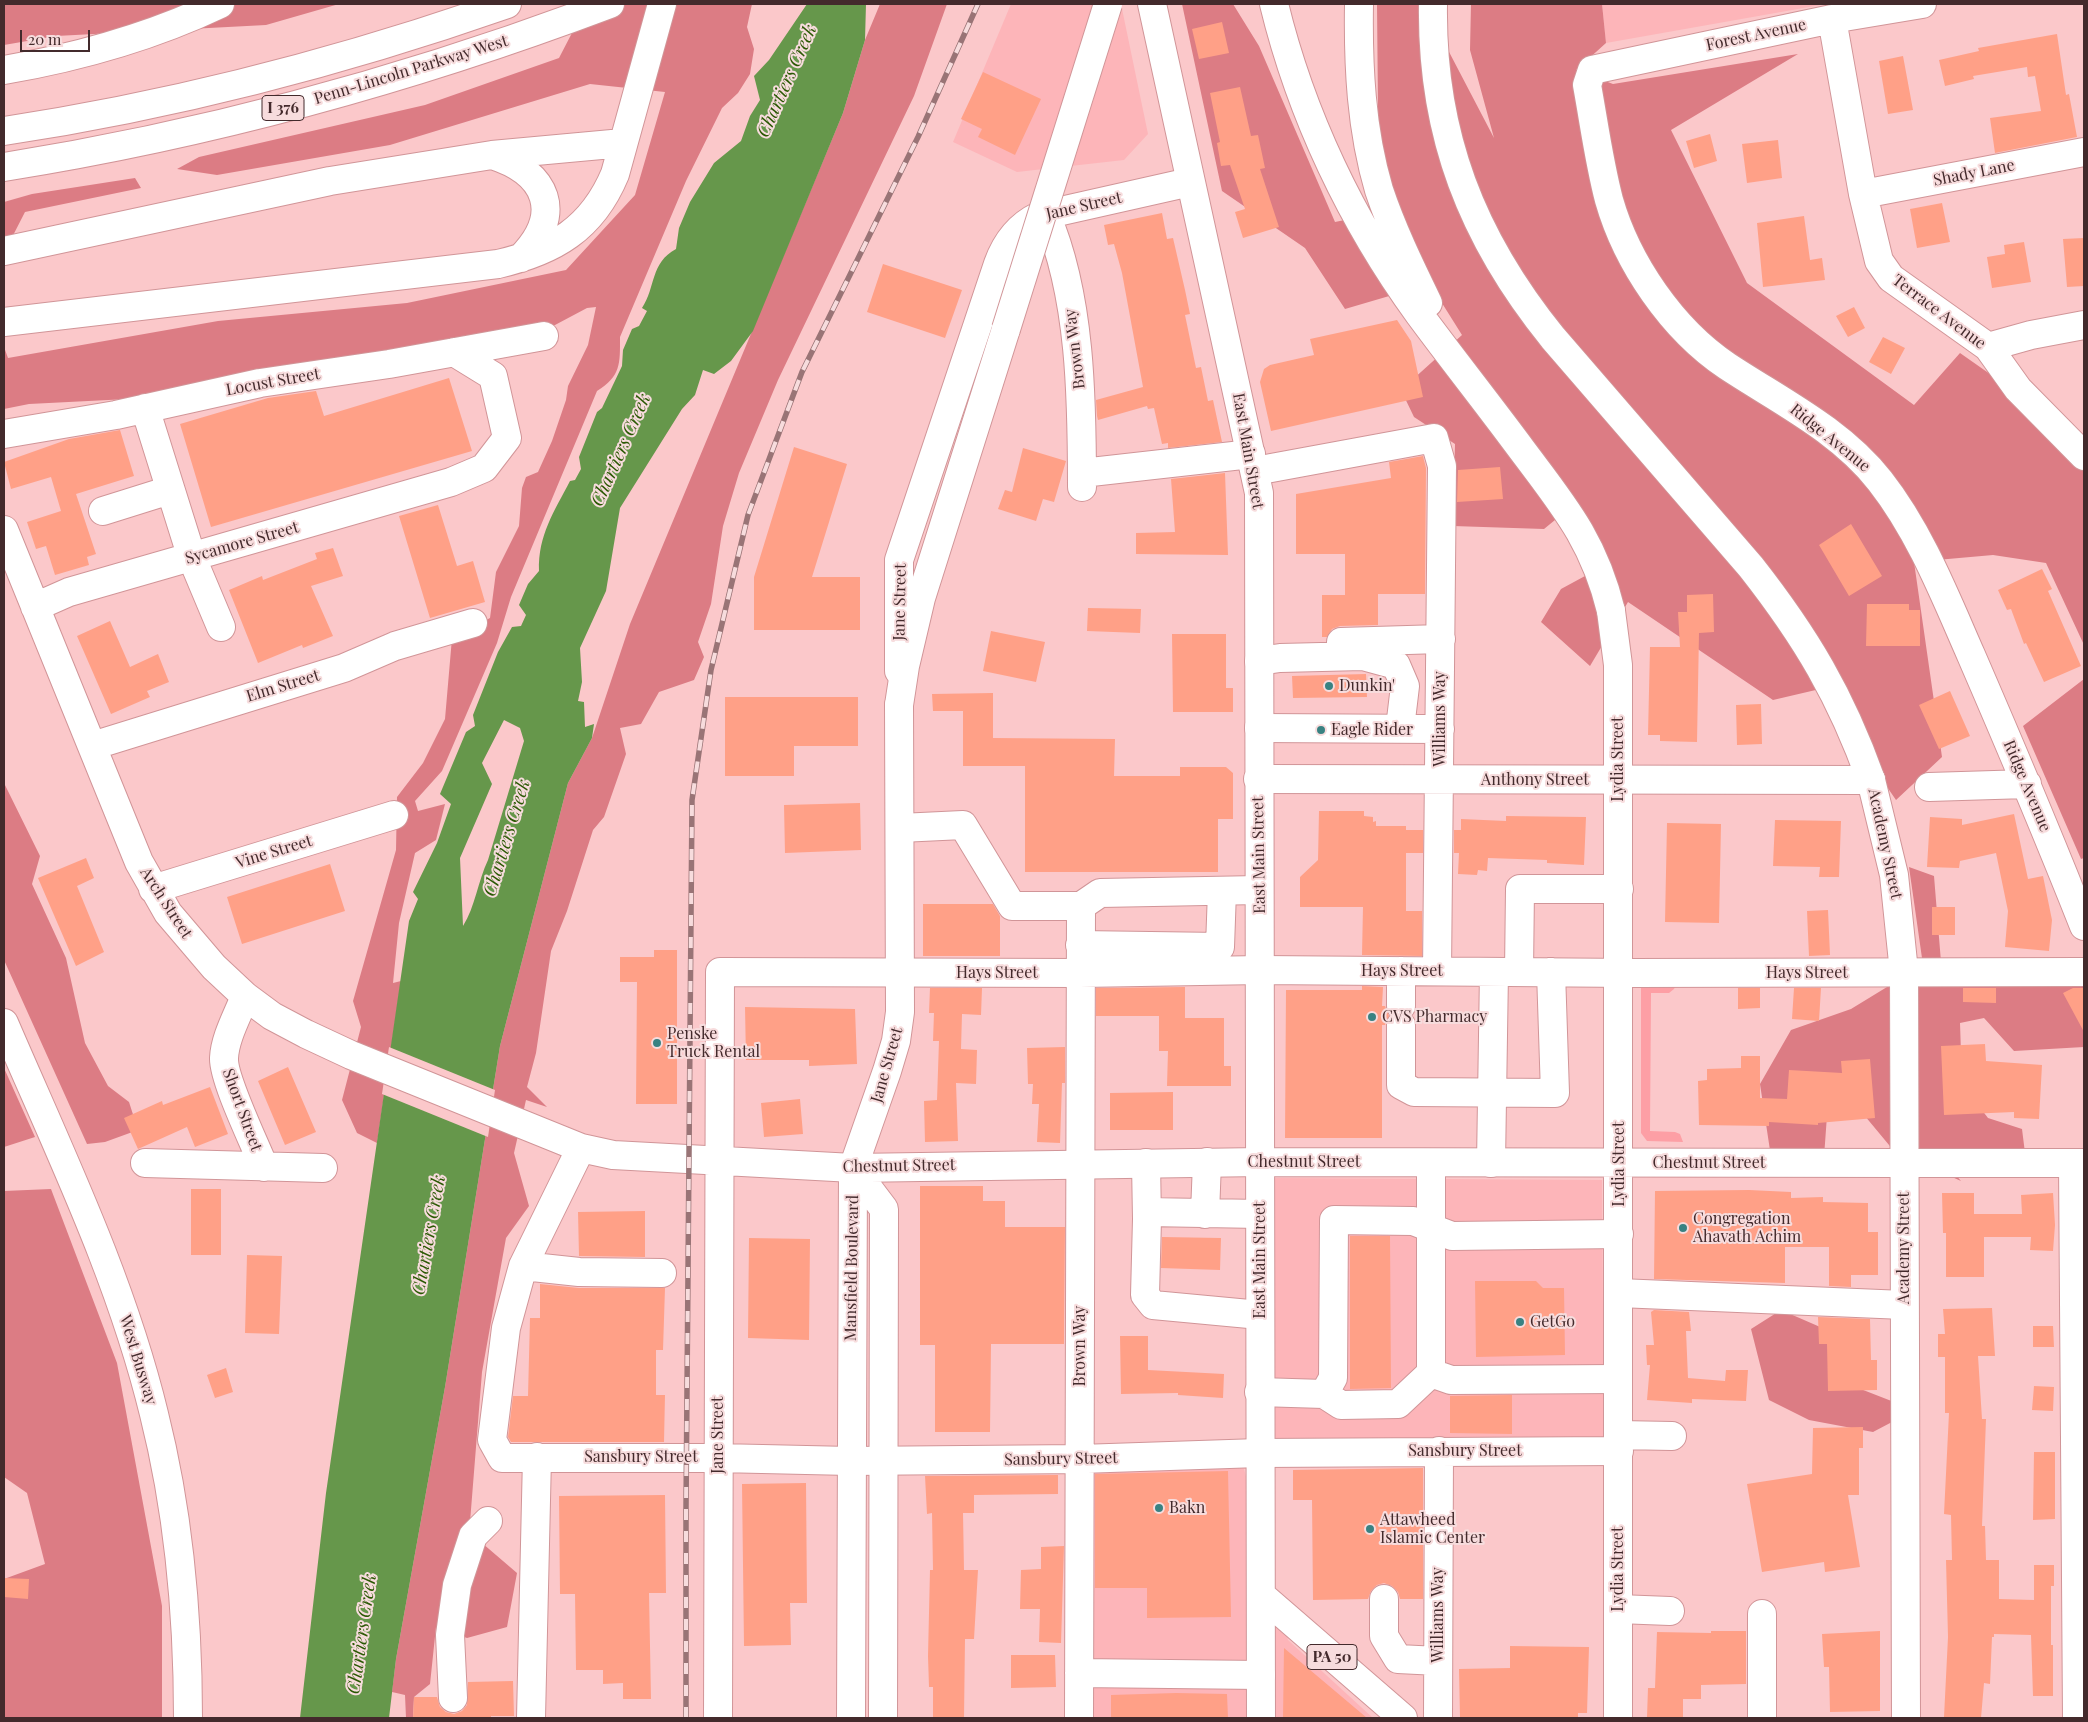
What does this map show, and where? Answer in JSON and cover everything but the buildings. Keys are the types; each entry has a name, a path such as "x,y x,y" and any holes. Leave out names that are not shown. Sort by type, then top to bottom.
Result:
{"main road":[{"path":"4,70 43,63 128,41 220,4"},
{"name":"Penn-Lincoln Parkway West","path":"4,131 141,106 249,81 351,54 507,4"},
{"name":"Penn-Lincoln Parkway West","path":"4,167 158,139 266,113 379,82 557,24 610,4"},
{"path":"4,322 498,264 520,259 558,243 588,219 608,190 662,4"},
{"path":"899,705 905,666 921,598 1108,4"},
{"name":"East Main Street","path":"1152,4 1259,493 1258,890 1261,1162 1259,1392 1261,1718"},
{"path":"1274,4 1307,107 1346,196 1393,278 1457,362"},
{"path":"1359,4 1359,76 1370,155 1379,190 1410,268 1457,362"},
{"name":"Academy Street","path":"1433,4 1434,54 1445,123 1464,190 1492,250 1529,308 1553,338 1751,567 1802,635 1842,706 1871,780 1894,875 1904,972 1903,1162 1906,1718"},
{"name":"Forest Avenue","path":"1592,70 1836,14 1922,4"},
{"name":"Terrace Avenue","path":"1836,14 1863,194 1879,261 1891,278 1988,347 2018,389 2084,456"},
{"name":"Ridge Avenue","path":"1592,70 1587,86 1610,200 1624,237 1641,270 1665,306 1694,340 1726,365 1812,420 1849,450 1879,480 1910,527 1940,585 2027,784 2084,926"},
{"path":"4,251 330,181 492,155 623,143"},
{"name":"Shady Lane","path":"1863,194 2084,152"},
{"path":"492,155 520,167 531,176 540,188 545,201 545,218 541,233 520,259"},
{"name":"Jane Street","path":"853,1168 896,1041 900,1012 899,560 1001,255 1018,229 1028,221 1046,215 1190,182"},
{"name":"Brown Way","path":"1046,215 1058,243 1077,355 1082,480 1253,462"},
{"path":"1988,347 2031,335 2084,325"},
{"name":"Locust Street","path":"4,434 145,408 260,382 544,336"},
{"name":"Sycamore Street","path":"35,607 69,592 451,482 484,468 507,438 493,376 454,352"},
{"name":"Lydia Street","path":"1457,362 1584,536 1605,585 1611,611 1618,665 1618,1718"},
{"path":"145,408 192,558 221,626"},
{"name":"Williams Way","path":"1253,462 1434,438 1442,466 1438,971"},
{"path":"102,511 170,490"},
{"name":"Arch Street","path":"4,530 126,831 153,889 186,937 245,996 272,1016 351,1055 529,1128"},
{"name":"Elm Street","path":"92,746 344,668 395,646 473,623"},
{"path":"1260,653 1441,639"},
{"path":"1260,653 1280,658 1363,656 1396,665 1405,686 1400,728"},
{"path":"1258,728 1440,729"},
{"name":"Anthony Street","path":"1258,779 1871,780"},
{"path":"1929,787 2027,784"},
{"name":"Vine Street","path":"153,889 394,814"},
{"path":"900,828 963,825 1012,906 1081,906 1100,893 1258,890"},
{"path":"1491,1163 1492,1093 1506,972 1520,889 1618,888"},
{"path":"1080,945 1220,947 1222,891"},
{"name":"Brown Way","path":"1079,1718 1081,906"},
{"path":"1401,970 1402,1085 1414,1092 1555,1094 1551,972"},
{"name":"Hays Street","path":"720,972 1080,973 1401,970 1618,973 2084,972"},
{"name":"Jane Street","path":"718,1718 721,1162 720,972"},
{"name":"Short Street","path":"245,996 229,1036 224,1058 227,1077 264,1167"},
{"name":"West Busway","path":"4,1023 96,1235 126,1316 154,1414 174,1510 182,1586 188,1718"},
{"name":"Chestnut Street","path":"529,1128 581,1148 613,1155 853,1168 1207,1162 2079,1163"},
{"path":"581,1148 522,1266 579,1272 662,1273"},
{"path":"1205,1214 1207,1162"},
{"path":"145,1163 323,1168"},
{"path":"1146,1163 1145,1295 1153,1305 1260,1315"},
{"path":"1259,1392 1324,1394 1341,1404 1398,1404 1431,1374 1431,1163"},
{"path":"2077,1718 2079,1163"},
{"name":"Mansfield Boulevard","path":"853,1168 884,1209 882,1718"},
{"name":"Mansfield Boulevard","path":"851,1718 850,1461 853,1168"},
{"path":"1147,1212 1260,1214"},
{"path":"1324,1394 1333,1378 1334,1220 1413,1221 1452,1236 1619,1234"},
{"name":"Sansbury Street","path":"522,1266 506,1328 492,1440 502,1458 718,1458 850,1461 1080,1459 1259,1453 1439,1451 1619,1443 1672,1436"},
{"path":"1619,1293 1904,1305"},
{"path":"1431,1374 1451,1380 1618,1379"},
{"name":"Williams Way","path":"1438,1718 1439,1451"},
{"path":"531,1718 537,1457"},
{"path":"453,1698 450,1635 457,1585 473,1536 488,1521"},
{"name":"PA 50","path":"1261,1595 1403,1718"},
{"path":"1384,1599 1384,1636 1398,1660 1438,1661"},
{"path":"1618,1610 1670,1611"},
{"path":"1762,1614 1762,1718"},
{"path":"1079,1673 1261,1675"}],"shaded area":[{"path":"4,4 339,4 266,25 56,36 4,45"},
{"path":"587,4 752,4 747,27 754,49 750,74 738,93 722,108 686,181 620,337 618,368 611,380 597,391 511,597 497,643 442,771 415,801 418,811 445,804 436,840 415,853 399,923 393,983 401,981 377,1143 357,1133 342,1100 361,1027 353,1001 396,850 397,797 423,763 445,719 452,638 490,618 496,572 519,526 522,488 526,477 538,472 552,441 566,400 568,386 588,345 596,307 587,308 555,325 407,351 128,399 29,404 4,409 4,347 8,358 218,321 407,303 566,270 635,195 665,92 590,84 390,145 217,175 177,169 199,157 425,105 559,58"},
{"path":"880,4 947,4 914,96 778,380 739,473 723,526 711,604 698,642 704,657 694,680 659,692 641,724 620,728 626,754 604,817 593,830 567,911 551,951 536,1053 527,1087 547,1107 526,1100 514,1153 529,1206 506,1238 482,1372 470,1522 482,1543 517,1573 507,1627 467,1638 436,1627 430,1684 414,1697 413,1718 406,1718 405,1695 392,1692 396,1659 445,1387 500,1046 568,783 592,738 630,624 843,113 865,40"},
{"path":"1011,4 1121,4 1148,134 1124,160 1017,172 953,142"},
{"path":"1182,4 1233,4 1259,46 1335,222 1379,213 1377,4 1424,4 1494,138 1470,50 1471,4 1602,4 1606,43 1576,70 1613,84 1798,54 1671,130 1747,283 1914,405 1960,353 2084,440 2084,645 2046,563 1993,555 1914,562 1942,757 1896,800 1820,689 1773,700 1628,602 1590,666 1541,622 1561,589 1585,576 1595,530 1577,502 1544,529 1453,526 1455,444 1414,417 1401,390 1462,335 1430,284 1345,309 1305,248 1222,191"},
{"path":"1602,4 1826,4 1606,43"},
{"path":"135,178 141,188 25,212 4,253 4,202 32,194"},
{"path":"2084,679 2084,858 2081,859 2023,726"},
{"path":"4,783 40,856 32,884 66,958 85,1043 108,1086 129,1102 138,1130 105,1142 87,1144 4,960"},
{"path":"1909,867 1934,876 1941,962 2036,987 2084,965 2084,1047 2014,1051 1984,1018 1960,1023 1962,1084 1988,1118 2022,1129 2025,1153 1937,1154 1961,1181 1894,1151 1830,1074 1824,1157 1771,1157 1760,1084 1791,1030 1851,1009 1923,965"},
{"path":"1641,985 1676,985 1669,993 1651,993 1650,1131 1675,1132 1680,1134 1683,1142 1647,1141 1641,1133"},
{"path":"4,1068 35,1137 4,1147"},
{"path":"1275,1178 1602,1180 1604,1443 1244,1469 1288,1640 1373,1718 1079,1718 1080,1459 1275,1441"},
{"path":"51,1189 117,1363 162,1606 162,1718 4,1718 4,1579 45,1564 27,1493 4,1477 4,1191"},
{"path":"1781,1310 1834,1333 1835,1379 1894,1402 1892,1422 1873,1432 1809,1420 1769,1400 1751,1329"}],"water":[{"name":"Chartiers Creek","path":"807,4 866,4 865,40 843,113 753,331 731,361 714,374 703,370 695,395 682,409 620,508 606,591 580,648 582,682 578,701 584,702 585,727 594,724 592,738 568,783 500,1046 445,1387 396,1659 389,1718 300,1718 326,1493 409,921 418,899 413,892 437,843 451,804 440,794 466,732 475,726 473,715 498,652 512,627 521,626 526,615 519,605 528,584 539,571 541,546 548,524 570,481 575,480 581,469 579,457 597,412 602,408 622,366 623,350 632,329 639,326 647,311 642,308 658,268 662,261 676,249 679,228 690,202 714,163 741,141 750,116 760,100 754,76 769,60","holes":["504,720 520,728 524,741 488,860 471,911 463,926 460,858 492,784 482,763"]}],"pier":[{"path":"389,1047 495,1090 488,1137 382,1094"}],"railway":[{"path":"686,1718 692,800 711,670 748,515 802,372 918,137 978,4"}],"place":[{"name":"Dunkin'","path":"1329,686"},
{"name":"Eagle Rider","path":"1321,730"},
{"name":"CVS Pharmacy","path":"1372,1017"},
{"name":"Penske Truck Rental","path":"657,1043"},
{"name":"Congregation Ahavath Achim","path":"1683,1228"},
{"name":"GetGo","path":"1520,1322"},
{"name":"Bakn","path":"1159,1508"},
{"name":"Attawheed Islamic Center","path":"1370,1529"}]}
